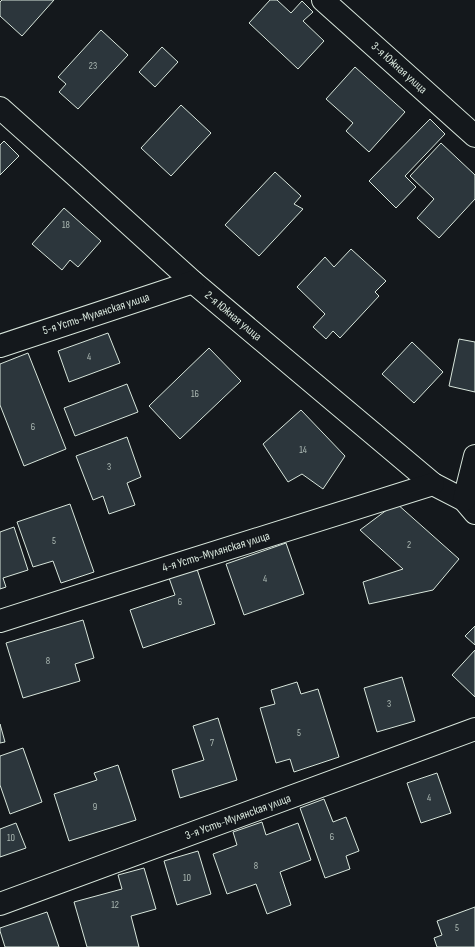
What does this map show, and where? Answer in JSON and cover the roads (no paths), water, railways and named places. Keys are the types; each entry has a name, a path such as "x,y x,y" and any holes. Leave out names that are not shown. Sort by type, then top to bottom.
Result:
{"street":[{"name":"3-я Южная улица","path":"323,0 475,136"},
{"name":"2-я Южная улица","path":"0,108 193,282 433,484 469,506"},
{"name":"5-я Усть-Мулянская улица","path":"0,346 193,282"},
{"path":"469,506 475,456"},
{"name":"4-я Усть-Мулянская улица","path":"0,621 433,484"},
{"name":"3-я Усть-Мулянская улица","path":"0,904 475,729"}]}
